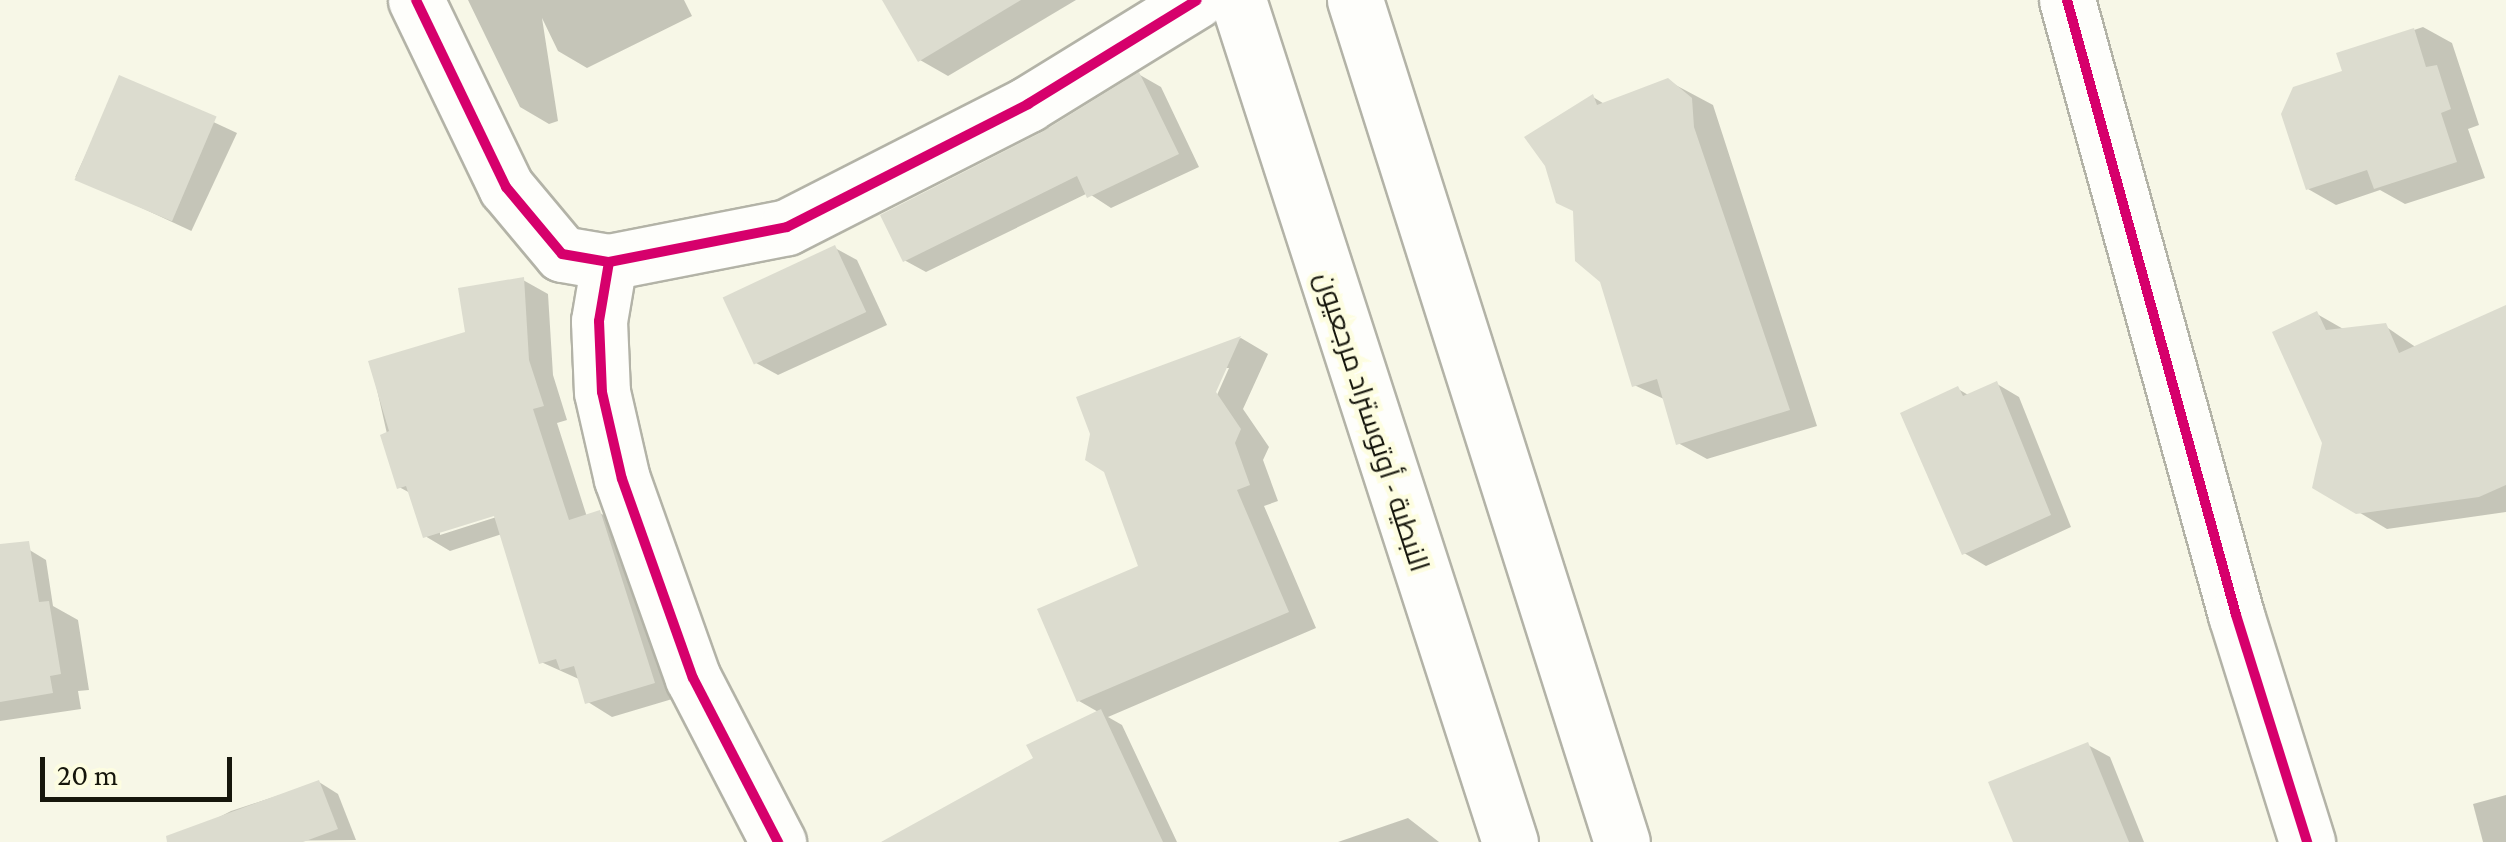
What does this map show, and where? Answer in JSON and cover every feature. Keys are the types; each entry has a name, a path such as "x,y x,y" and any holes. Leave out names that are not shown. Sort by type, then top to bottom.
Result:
{"main road":[{"path":"416,0 506,187 562,254 609,262 787,227 1028,104 1197,0"},
{"name":"النبطية - أوتوستراد مرجعيون","path":"1238,0 1510,842"},
{"path":"1355,0 1622,842"},
{"path":"2068,0 2236,614 2307,842"},
{"path":"609,262 599,321 602,392 622,478 694,678 778,842"}],"building":[{"path":"882,0 1021,0 918,62"},
{"path":"2414,28 2426,67 2437,65 2451,109 2441,113 2457,162 2374,189 2367,170 2306,190 2281,114 2293,87 2342,71 2336,53"},
{"path":"1139,72 1179,154 1087,198 1077,176 903,262 880,215 1042,132"},
{"path":"119,75 217,116 172,221 74,180"},
{"path":"1668,78 1692,98 1694,127 1790,410 1676,445 1657,379 1632,387 1600,282 1575,261 1573,211 1556,203 1545,166 1524,137 1593,94 1597,105"},
{"path":"835,245 866,312 754,364 723,297"},
{"path":"524,277 529,360 544,406 533,409 569,520 600,510 655,683 585,704 574,666 560,670 556,659 539,664 494,516 423,538 406,486 397,489 380,435 389,431 368,361 465,332 458,288"},
{"path":"2506,305 2506,485 2479,497 2356,514 2312,488 2322,443 2272,332 2317,311 2326,330 2386,323 2399,353"},
{"path":"1241,336 1216,392 1241,429 1235,443 1250,485 1237,490 1289,612 1077,702 1037,609 1138,566 1104,472 1085,460 1090,434 1076,397"},
{"path":"1997,381 2051,515 1962,555 1900,413 1958,386 1963,396"},
{"path":"29,541 39,602 49,601 61,674 50,676 53,693 0,702 0,544"},
{"path":"1101,709 1163,842 881,842 1033,758 1026,745"},
{"path":"2088,742 2129,842 2013,842 1988,782"},
{"path":"319,780 338,829 303,842 167,842 166,836"}],"cycle path":[{"path":"416,0 506,187 562,254 609,262 787,227 1028,104 1197,0"},
{"path":"2067,0 2236,615 2307,842"},
{"path":"609,262 599,321 602,392 622,479 693,678 778,842"}]}
